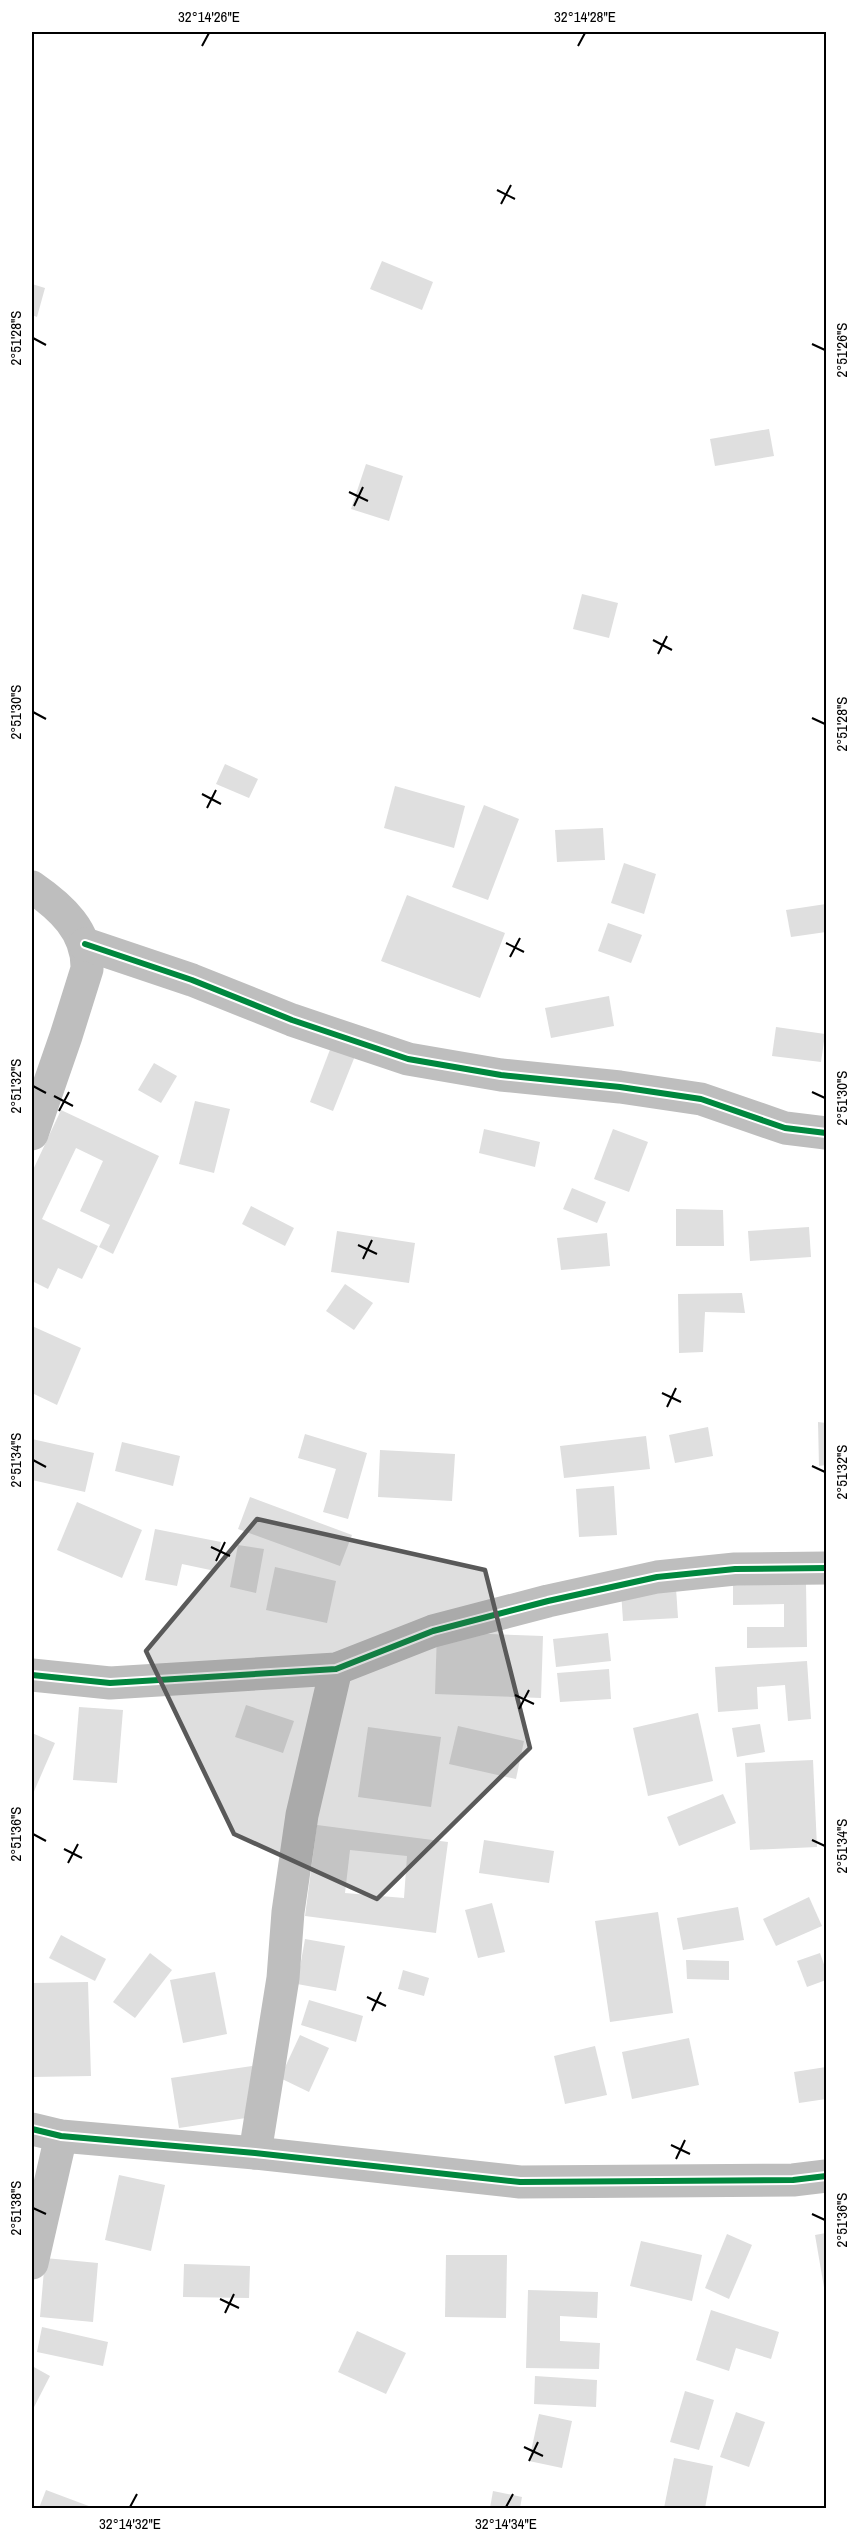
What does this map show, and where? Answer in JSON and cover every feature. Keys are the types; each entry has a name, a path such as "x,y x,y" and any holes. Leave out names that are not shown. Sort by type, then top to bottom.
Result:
{"street":[{"path":"32,887 73,921 85,944 87,969 32,1134"},
{"path":"85,944 192,980 292,1020 408,1059 501,1075 620,1087 701,1100 785,1128 826,1133"},
{"path":"32,1675 110,1683 336,1669 433,1630 657,1577 735,1569 826,1568"},
{"path":"255,2153 283,1978 288,1912 302,1815 336,1669"},
{"path":"32,2263 46,2132 520,2182 793,2180 826,2176"}],"highlighted area":[{"path":"257,1519 485,1570 530,1748 377,1899 234,1834 146,1651"}],"building":[{"path":"382,261 433,282 422,310 370,289"},
{"path":"32,284 45,288 37,317 32,315"},
{"path":"769,429 774,456 715,466 710,439"},
{"path":"366,464 403,476 389,521 351,509"},
{"path":"582,594 618,603 609,638 573,629"},
{"path":"225,764 258,779 249,798 216,784"},
{"path":"395,786 465,806 454,848 384,828"},
{"path":"484,805 519,819 488,900 452,887"},
{"path":"603,828 605,860 557,862 555,830"},
{"path":"624,863 656,874 644,914 611,903"},
{"path":"407,895 505,933 480,998 381,961"},
{"path":"826,904 826,932 791,937 786,910"},
{"path":"608,923 642,935 631,963 598,951"},
{"path":"609,996 614,1026 551,1038 545,1008"},
{"path":"776,1027 825,1034 821,1062 772,1056"},
{"path":"331,1047 355,1056 333,1111 310,1102"},
{"path":"154,1063 177,1076 161,1103 138,1090"},
{"path":"195,1101 230,1109 214,1173 179,1164"},
{"path":"61,1110 159,1156 113,1254 99,1247 110,1225 80,1211 103,1161 76,1148 42,1219 98,1246 82,1279 58,1268 48,1289 32,1281 32,1172"},
{"path":"484,1129 540,1142 535,1167 479,1153"},
{"path":"613,1129 648,1142 629,1192 594,1179"},
{"path":"572,1188 606,1202 597,1223 563,1209"},
{"path":"251,1206 294,1228 285,1246 242,1224"},
{"path":"676,1209 723,1210 724,1246 676,1246"},
{"path":"809,1227 811,1257 750,1261 748,1231"},
{"path":"337,1231 415,1243 409,1283 331,1272"},
{"path":"607,1233 610,1266 561,1270 557,1238"},
{"path":"345,1284 373,1303 354,1330 326,1311"},
{"path":"742,1293 745,1313 705,1312 703,1352 679,1353 678,1294"},
{"path":"32,1326 81,1348 57,1405 32,1393"},
{"path":"818,1422 826,1423 826,1465 819,1466"},
{"path":"708,1427 713,1456 675,1463 669,1435"},
{"path":"305,1434 367,1453 348,1519 323,1512 336,1469 298,1458"},
{"path":"646,1436 650,1469 564,1478 560,1446"},
{"path":"32,1439 94,1453 85,1492 32,1480"},
{"path":"122,1442 180,1456 173,1486 115,1471"},
{"path":"380,1450 455,1454 452,1501 378,1497"},
{"path":"614,1486 617,1535 579,1537 576,1489"},
{"path":"250,1497 352,1535 340,1566 238,1529"},
{"path":"77,1502 142,1530 122,1578 57,1550"},
{"path":"155,1529 221,1542 215,1571 182,1564 177,1586 145,1580"},
{"path":"238,1545 264,1549 256,1593 230,1587"},
{"path":"275,1567 336,1581 327,1623 266,1610"},
{"path":"806,1583 807,1647 747,1648 747,1627 784,1627 784,1604 733,1605 733,1584"},
{"path":"676,1588 678,1618 623,1621 621,1591"},
{"path":"437,1632 543,1636 541,1698 435,1694"},
{"path":"608,1633 611,1661 556,1667 553,1639"},
{"path":"807,1661 811,1719 788,1721 785,1685 757,1687 758,1709 718,1712 715,1667"},
{"path":"609,1669 611,1699 560,1702 557,1673"},
{"path":"246,1705 294,1721 283,1753 235,1737"},
{"path":"79,1707 123,1710 117,1783 73,1780"},
{"path":"698,1713 713,1781 648,1796 633,1728"},
{"path":"760,1724 765,1752 737,1757 732,1728"},
{"path":"458,1726 524,1741 516,1779 449,1764"},
{"path":"368,1727 441,1737 431,1807 358,1797"},
{"path":"32,1733 55,1743 32,1796"},
{"path":"813,1760 817,1847 750,1850 745,1763"},
{"path":"723,1794 736,1823 679,1846 667,1817"},
{"path":"317,1825 448,1842 436,1933 305,1916","holes":["350,1850 407,1856 404,1898 345,1893"]},
{"path":"484,1840 554,1851 549,1883 479,1873"},
{"path":"809,1897 822,1926 776,1946 763,1919"},
{"path":"492,1903 505,1952 478,1958 465,1910"},
{"path":"738,1907 744,1940 683,1950 677,1918"},
{"path":"658,1912 673,2013 610,2022 595,1921"},
{"path":"61,1935 106,1959 95,1981 49,1958"},
{"path":"305,1939 345,1946 336,1991 297,1984"},
{"path":"150,1953 172,1970 135,2018 113,2002"},
{"path":"820,1953 826,1970 826,1980 807,1987 797,1961"},
{"path":"686,1960 729,1961 729,1980 687,1979"},
{"path":"403,1970 429,1978 424,1996 398,1989"},
{"path":"215,1972 227,2034 183,2043 170,1980"},
{"path":"88,1982 91,2076 32,2077 32,1983"},
{"path":"309,2000 363,2016 356,2042 301,2025"},
{"path":"300,2035 329,2048 309,2092 280,2078"},
{"path":"689,2038 699,2085 632,2099 622,2052"},
{"path":"595,2046 607,2095 565,2104 554,2056"},
{"path":"252,2066 260,2116 179,2128 171,2078"},
{"path":"826,2067 826,2099 799,2103 794,2072"},
{"path":"119,2175 165,2185 151,2251 105,2240"},
{"path":"826,2233 826,2292 825,2293 815,2235"},
{"path":"727,2234 752,2245 729,2299 705,2288"},
{"path":"641,2241 702,2255 692,2301 630,2286"},
{"path":"446,2255 507,2255 506,2318 445,2317"},
{"path":"45,2258 98,2263 93,2322 40,2317"},
{"path":"184,2264 250,2266 249,2298 183,2297"},
{"path":"528,2290 598,2292 597,2318 560,2316 560,2341 600,2343 599,2369 526,2368"},
{"path":"711,2310 779,2332 771,2359 736,2348 729,2371 696,2360"},
{"path":"42,2327 108,2342 103,2366 37,2352"},
{"path":"357,2331 406,2353 386,2394 338,2372"},
{"path":"32,2366 50,2376 32,2411"},
{"path":"535,2376 597,2380 596,2407 534,2404"},
{"path":"685,2391 714,2400 699,2450 670,2442"},
{"path":"736,2412 765,2422 749,2467 720,2457"},
{"path":"539,2414 572,2421 562,2468 529,2461"},
{"path":"674,2458 713,2466 705,2508 664,2508"},
{"path":"46,2490 94,2508 39,2508"},
{"path":"493,2491 522,2497 520,2508 490,2508"}],"cycle path":[{"path":"85,944 192,980 292,1020 408,1059 501,1075 620,1087 701,1099 785,1128 826,1133"},
{"path":"32,1675 110,1683 336,1669 433,1631 548,1601 657,1577 735,1569 826,1568"},
{"path":"32,2129 61,2136 255,2153 520,2182 793,2180 826,2176"}]}
